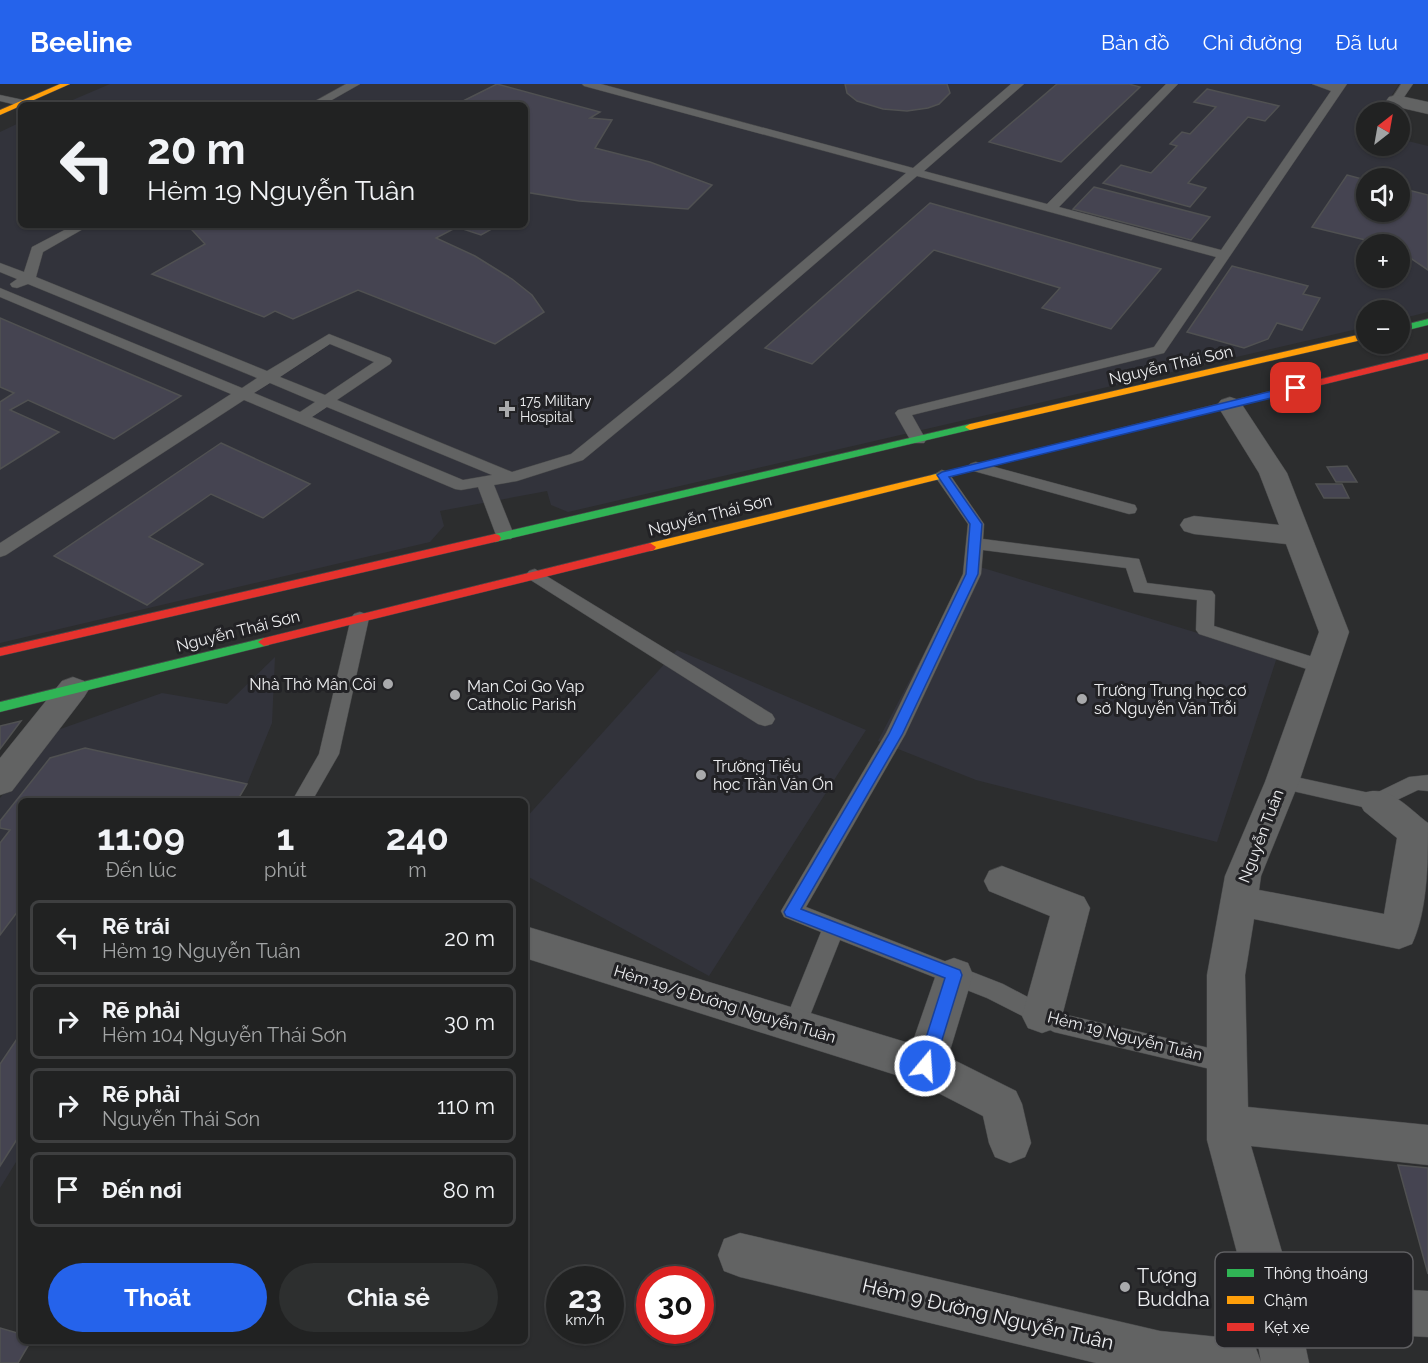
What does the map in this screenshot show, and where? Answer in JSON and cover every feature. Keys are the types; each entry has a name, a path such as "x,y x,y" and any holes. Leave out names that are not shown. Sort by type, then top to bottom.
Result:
{"main road":[{"path":"26,102 66,84"},
{"path":"0,113 18,106"},
{"path":"1410,326 1428,322"},
{"name":"Nguyễn Thái Sơn","path":"0,652 1356,338"},
{"name":"Nguyễn Thái Sơn","path":"0,706 1428,356"},
{"path":"505,535 535,575"}],"street":[{"path":"1396,101 1428,108"},
{"name":"Nguyễn Tuân","path":"1230,405 1273,473 1334,632 1282,782 1243,876 1226,975 1228,1140 1259,1252"},
{"path":"1194,525 1297,536"},
{"path":"0,782 73,688"},
{"path":"1239,901 1399,933 1416,833 1376,802"},
{"path":"1002,880 1071,908 1042,1016"},
{"name":"Hẻm 19/9 Đường Nguyễn Tuân","path":"528,943 925,1066 1001,1104 1010,1143"},
{"path":"925,1066 954,975"},
{"path":"1228,1124 1428,1145"},
{"name":"Hẻm 9 Đường Nguyễn Tuân","path":"740,1256 1160,1355 1238,1363"},
{"path":"1413,1313 1428,1314"},
{"name":"Nguyễn Tuân","path":"1282,1348 1285,1363"}],"lane":[{"path":"588,84 1224,255"},
{"path":"0,292 461,485 511,477 577,457 675,377 1018,84"},
{"path":"1050,208 1172,84"},
{"path":"918,440 903,413 1160,350 1340,86 1318,84"},
{"path":"1396,101 1407,84"},
{"path":"321,102 355,88"},
{"path":"0,98 19,102"},
{"path":"0,292 29,278 37,250 78,228"},
{"path":"0,267 511,477"},
{"path":"0,551 329,338 385,361 301,418"},
{"path":"976,467 1129,508"},
{"path":"942,475 976,524 975,543 1133,563 1140,588 1206,595 1205,630 1322,667"},
{"path":"484,481 505,535"},
{"name":"Hẻm 19 Nguyễn Tuân","path":"975,543 972,574 895,735 792,912 995,991 1054,1022 1227,1062"},
{"path":"535,575 765,719"},
{"path":"304,798 328,754 360,618"},
{"path":"1282,782 1376,802 1416,782 1428,783"},
{"path":"795,1026 834,928"}],"shaded area":[{"name":"175 Military Hospital","path":"110,84 1399,84 1387,102 1356,102 1356,156 1410,156 1410,142 1428,146 1428,312 1410,316 1410,300 1356,300 1356,329 568,512 551,505 547,491 440,511 444,526 430,542 0,643 0,132 18,123 18,228 528,228 528,102 68,102"},
{"name":"Trường Trung học cơ sở Nguyễn Văn Trỗi","path":"970,564 1277,657 1217,842 976,780 878,741"},
{"name":"Trường Tiểu học Trần Văn Ơn","path":"677,650 866,730 709,976 528,877 528,816"},
{"path":"275,657 272,723 247,784 239,798 18,798 18,1159 0,1188 0,798 52,732 162,693 227,704"}],"building":[{"path":"497,84 600,112 590,118 612,120 595,148 650,162 712,185 688,209 579,201 528,192 528,102 461,102"},
{"path":"845,84 947,84 950,93 939,104 928,108 907,111 883,109 857,101 847,93"},
{"path":"1057,84 1129,84 1140,87 1061,162 989,142"},
{"path":"1207,89 1279,106 1265,121 1248,117 1188,183 1206,188 1190,207 1103,183 1121,165 1151,173 1177,146 1170,144 1182,132 1190,134 1216,107 1194,102"},
{"path":"1347,175 1356,177 1356,222 1410,222 1410,190 1428,195 1428,270 1410,258 1410,234 1356,234 1356,238 1312,227"},
{"path":"1094,187 1210,217 1191,240 1073,209"},
{"path":"930,203 1161,269 1111,329 1042,308 1060,288 934,250 812,364 765,348"},
{"path":"196,228 455,228 436,238 475,256 512,279 532,295 544,312 495,344 358,290 293,319 275,311 264,317 152,274 205,244 192,230"},
{"path":"460,228 494,228 481,235"},
{"path":"1232,266 1308,286 1303,294 1320,298 1302,330 1277,323 1268,339 1244,348 1187,332"},
{"path":"0,318 181,396 114,439 28,400 10,410 59,432 0,469 0,402 14,393 0,387"},
{"path":"221,443 310,484 263,518 211,494 149,537 203,564 147,605 54,556"},
{"path":"1347,466 1357,482 1336,482 1327,467"},
{"path":"1316,484 1342,484 1349,498 1324,498"},
{"path":"21,721 0,749 0,726"},
{"path":"85,748 247,784 239,798 18,798 50,758"},
{"path":"18,798 18,911 0,935 0,843 10,830 0,828 0,821"},
{"path":"18,1037 18,1138 0,1166 0,1064"},
{"path":"1398,1165 1428,1168 1428,1274"},
{"path":"0,1328 18,1333 18,1344 29,1344 18,1363 0,1363"}],"traffic: fast":[{"path":"1410,326 1428,322"},
{"path":"936,477 1186,415"},
{"path":"495,538 970,427"},
{"path":"0,707 264,642"}],"traffic: slow":[{"path":"25,102 66,84"},
{"path":"0,113 18,105"},
{"path":"970,427 1356,338"},
{"path":"650,547 936,477"}],"traffic: jam":[{"path":"1186,415 1428,356"},
{"path":"0,652 495,538"},
{"path":"264,642 650,547"}],"place":[{"name":"175 Military Hospital","path":"507,409"},
{"name":"Nhà Thờ Mân Côi","path":"388,684"},
{"name":"Man Coi Go Vap Catholic Parish","path":"455,695"},
{"name":"Trường Trung học cơ sở Nguyễn Văn Trỗi","path":"1082,699"},
{"name":"Trường Tiểu học Trần Văn Ơn","path":"701,775"},
{"name":"Tượng Buddha","path":"1125,1287"}],"route":[{"path":"925,1066 954,975 792,912 895,735 972,574 976,524 942,475 1296,388"}]}
